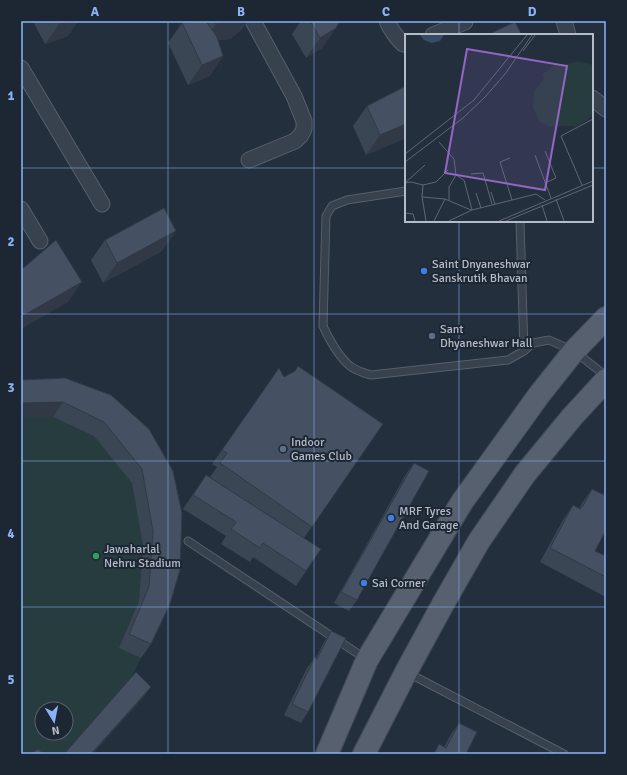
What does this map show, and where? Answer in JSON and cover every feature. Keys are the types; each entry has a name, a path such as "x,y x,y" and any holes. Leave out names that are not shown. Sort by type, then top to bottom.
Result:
{"main road":[{"path":"327,754 367,660 462,502 539,395 574,351 606,318"},
{"path":"364,754 406,672 479,541 525,474 572,417 606,380"}],"street":[{"path":"249,160 295,142 304,129 304,121 294,96 253,21"},
{"path":"387,21 397,39 405,44"},
{"path":"564,21 568,34"},
{"path":"435,34 465,22"},
{"path":"21,68 102,204"},
{"path":"593,99 606,109"},
{"path":"21,210 40,241"}],"lane":[{"path":"405,191 347,200 332,206 326,216 323,326 334,347 351,367 371,375 508,360 524,351 534,343 549,340 574,351 606,376"},
{"path":"520,222 524,351"},
{"path":"188,541 367,660"},
{"path":"406,672 564,754"}],"green space":[{"name":"Jawaharlal Nehru Stadium","path":"55,392 163,486 141,658 93,754 21,754 21,394"}],"building":[{"path":"57,21 69,21 59,24"},
{"path":"186,21 206,21 217,37 223,56 202,65 182,23"},
{"path":"214,21 228,21 216,24"},
{"path":"310,21 340,21 336,28 320,38"},
{"path":"515,22 521,34 489,34"},
{"path":"405,87 405,124 380,135 367,106"},
{"path":"164,208 176,231 117,263 105,240"},
{"path":"56,240 82,282 21,317 21,270"},
{"path":"298,366 383,424 312,527 220,463 227,453 222,450 279,368 284,377 295,371"},
{"path":"65,378 111,395 149,429 173,471 182,513 180,570 170,604 151,644 129,634 149,587 153,531 142,469 104,422 63,402 21,403 21,380"},
{"path":"414,463 429,471 357,600 341,592"},
{"path":"206,475 321,549 306,571 263,543 260,548 231,529 236,522 193,495"},
{"path":"592,489 604,495 606,491 606,530 595,551 606,556 606,577 550,548 573,505 580,509"},
{"path":"331,631 346,638 308,712 292,704 315,657 317,659"},
{"path":"136,672 151,687 91,754 64,754"},
{"path":"459,723 477,732 466,754 434,754 439,744 446,748"},
{"path":"39,749 43,754 28,754"}],"place":[{"name":"Saint Dnyaneshwar Sanskrutik Bhavan","path":"424,271"},
{"name":"Sant Dhyaneshwar Hall","path":"432,336"},
{"name":"Indoor Games Club","path":"283,449"},
{"name":"MRF Tyres And Garage","path":"391,518"},
{"name":"Jawaharlal Nehru Stadium","path":"96,556"},
{"name":"Sai Corner","path":"364,583"}]}
